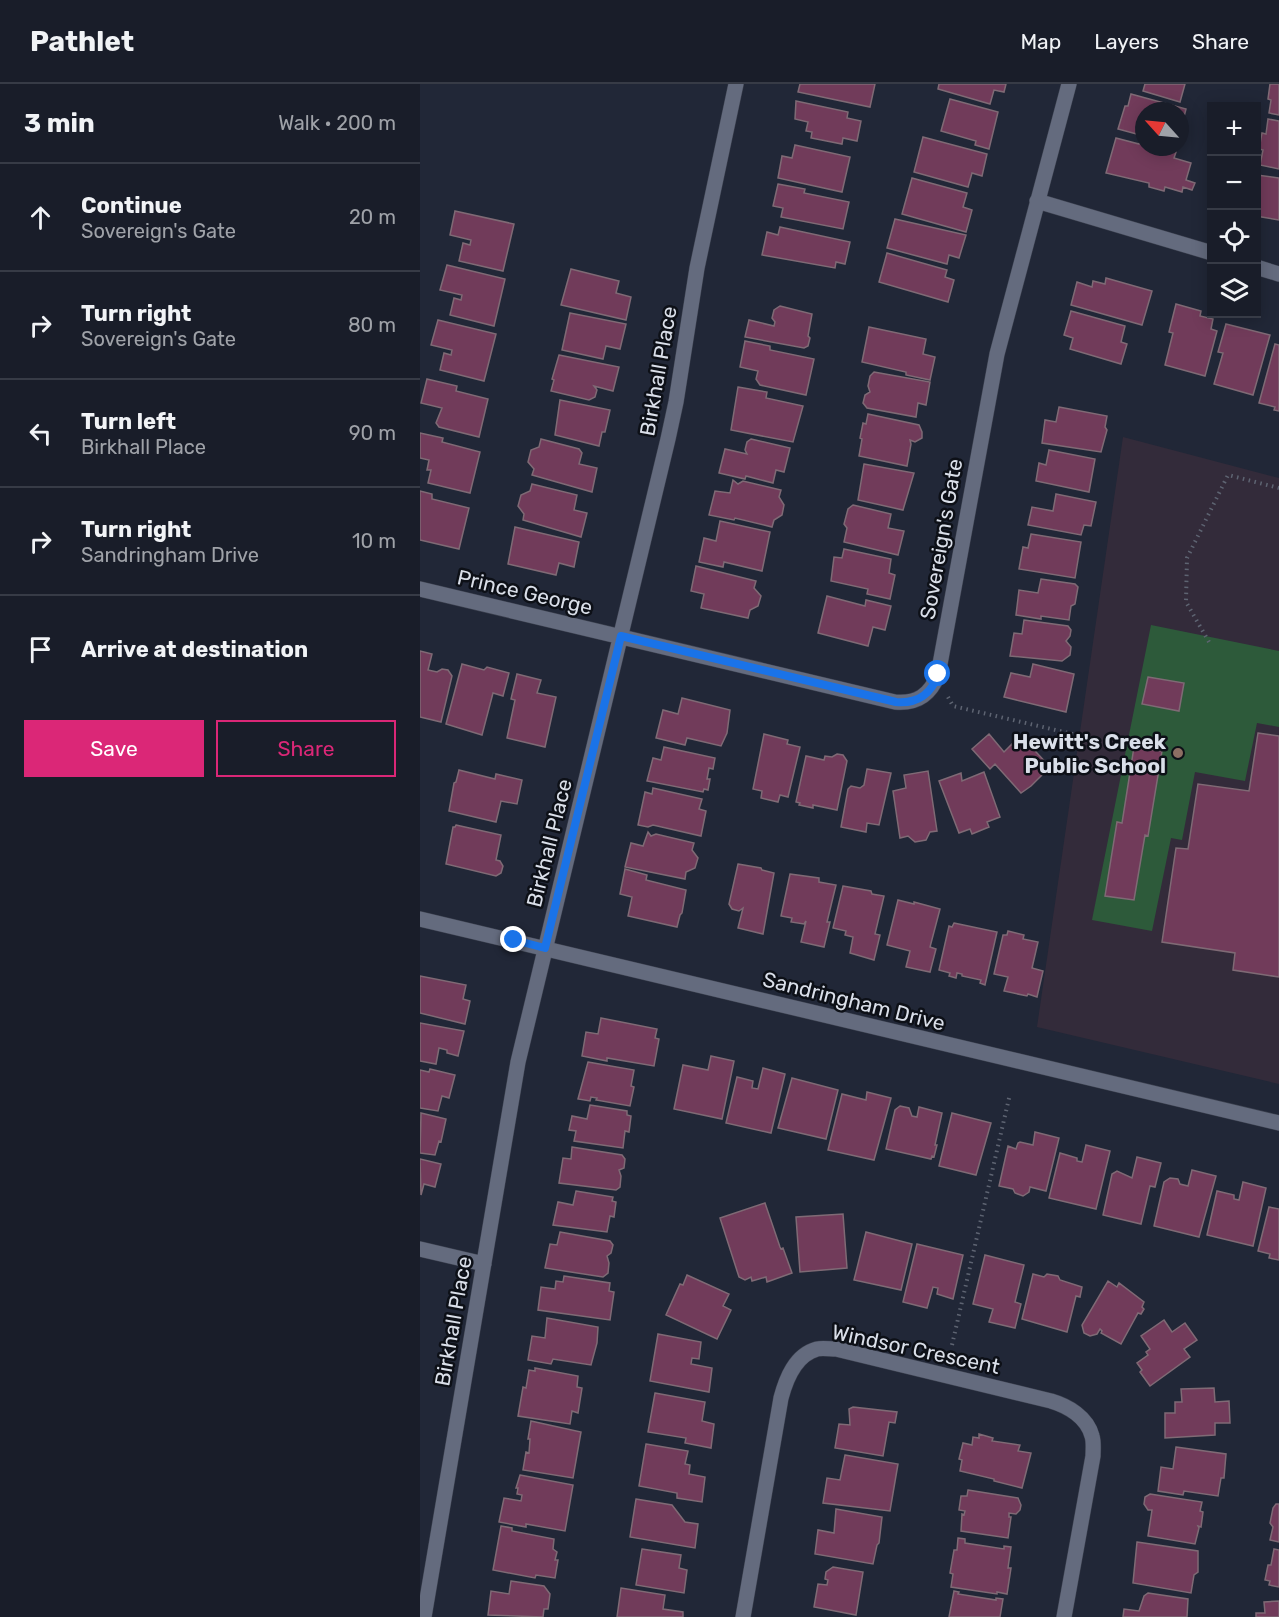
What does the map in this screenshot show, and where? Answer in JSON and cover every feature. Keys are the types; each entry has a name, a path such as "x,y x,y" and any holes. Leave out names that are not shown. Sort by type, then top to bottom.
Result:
{"street":[{"name":"Birkhall Place","path":"424,1617 425,1573 484,1264 518,1062 676,402 697,268 736,84"},
{"name":"Sovereign's Gate","path":"937,678 997,354 1069,84"},
{"path":"1037,201 1207,252"},
{"path":"1261,268 1279,274"},
{"name":"Prince George","path":"420,589 621,636"},
{"path":"621,636 896,702 920,699 931,689 937,678"},
{"name":"Sandringham Drive","path":"420,919 1279,1123"},
{"path":"420,1249 484,1264"},
{"name":"Windsor Crescent","path":"743,1617 781,1398 787,1377 800,1359 816,1349 836,1349 1051,1401 1072,1410 1084,1421 1092,1437 1093,1456 1064,1617"}],"path":[{"path":"1209,642 1186,602 1187,558 1228,475 1279,489"},
{"path":"937,678 953,706 1094,739"},
{"path":"951,1345 1010,1094"}],"shaded area":[{"name":"Hewitt's Creek Public School","path":"1123,437 1279,478 1279,1084 1037,1027"}],"green space":[{"path":"1151,625 1279,651 1279,727 1257,723 1245,781 1195,772 1182,840 1171,838 1152,931 1092,920"}],"building":[{"path":"800,84 875,84 870,107 798,92"},
{"path":"939,84 1006,84 1004,92 994,90 990,104 938,89"},
{"path":"1145,84 1185,84 1180,102 1143,91"},
{"path":"1270,84 1279,84 1279,115 1269,113"},
{"path":"1131,94 1160,102 1135,102 1135,134 1118,129 1125,106 1128,106"},
{"path":"950,99 998,112 989,149 975,145 976,141 941,131"},
{"path":"796,101 848,112 847,118 861,121 857,141 843,138 842,144 811,138 812,132 806,131 808,122 795,119"},
{"path":"1268,119 1279,121 1279,169 1261,165 1263,150 1261,150 1261,138 1262,133 1266,134"},
{"path":"923,137 987,154 982,176 972,173 968,187 914,172"},
{"path":"1116,138 1135,143 1135,156 1175,156 1174,158 1191,163 1186,180 1195,183 1192,190 1183,187 1182,192 1165,187 1164,191 1149,187 1149,183 1106,173"},
{"path":"795,145 850,157 842,192 778,178 782,156 792,158"},
{"path":"1261,176 1279,178 1279,220 1261,217"},
{"path":"912,178 967,193 963,207 972,210 966,232 902,214"},
{"path":"778,184 805,189 804,193 849,202 843,229 781,217 783,208 773,206"},
{"path":"455,211 514,224 503,271 459,261 463,243 470,245 471,240 450,235"},
{"path":"895,219 966,235 959,258 949,255 947,264 887,248"},
{"path":"780,227 850,242 845,264 836,262 835,268 762,255 767,232 778,235"},
{"path":"887,253 947,270 945,277 954,280 948,302 879,282"},
{"path":"447,265 505,279 494,326 450,315 454,298 461,300 462,295 440,290"},
{"path":"571,269 619,281 616,293 631,297 626,320 561,305"},
{"path":"1106,278 1152,291 1142,325 1071,305 1077,282 1092,287 1093,281 1105,284"},
{"path":"1176,304 1201,311 1200,316 1213,319 1211,329 1217,331 1205,376 1165,365 1173,333 1169,332"},
{"path":"780,306 812,314 808,346 804,348 745,337 749,320 774,326 775,322 772,318 774,310"},
{"path":"1071,311 1125,326 1121,342 1127,344 1121,364 1070,349 1073,338 1064,335"},
{"path":"570,313 626,324 620,349 606,346 603,359 562,350"},
{"path":"438,320 496,334 484,381 440,370 444,353 451,355 452,350 431,345"},
{"path":"1226,324 1270,335 1253,395 1214,384 1223,353 1218,352"},
{"path":"869,327 926,339 923,354 935,357 930,380 862,362"},
{"path":"745,341 770,346 770,350 814,359 806,395 760,385 756,379 758,371 740,367"},
{"path":"1275,344 1279,345 1279,411 1274,410 1275,407 1259,403"},
{"path":"559,355 619,367 613,391 594,386 597,390 595,397 589,400 551,391"},
{"path":"874,372 930,382 926,405 918,403 916,417 867,408 863,403 865,395 870,392 868,386 870,376"},
{"path":"427,379 457,386 456,391 488,399 479,437 439,427 436,423 442,408 421,403"},
{"path":"738,387 767,392 766,398 803,406 793,442 731,430"},
{"path":"560,400 610,410 599,446 555,435"},
{"path":"1059,407 1107,416 1105,427 1107,430 1101,452 1042,443 1045,420 1056,422"},
{"path":"868,414 919,425 922,438 915,442 910,440 907,466 859,456 863,423 866,424"},
{"path":"420,433 443,438 442,442 480,452 470,493 428,483 431,470 427,470 429,460 420,458"},
{"path":"541,439 579,449 582,453 579,464 597,468 592,492 532,475 534,469 528,462 531,450 539,447"},
{"path":"751,439 790,448 784,472 776,470 773,483 746,476 745,479 719,473 725,449 747,454 745,450 747,442"},
{"path":"1049,450 1095,459 1089,492 1036,481 1039,463 1046,465"},
{"path":"864,464 914,473 903,510 858,500"},
{"path":"733,480 738,484 743,481 781,490 779,497 784,505 782,515 774,520 772,527 735,518 734,520 709,515 715,491 730,493"},
{"path":"532,484 577,495 574,510 587,513 581,537 523,520 524,514 518,506 521,495 530,491"},
{"path":"420,491 432,494 432,499 469,508 459,549 420,540"},
{"path":"1056,494 1096,502 1091,526 1084,525 1081,535 1028,525 1032,507 1053,511"},
{"path":"853,505 891,514 888,528 904,531 898,555 844,542 847,528 844,524 848,509"},
{"path":"720,521 770,532 762,571 724,562 723,567 699,562 704,538 716,541"},
{"path":"515,527 579,542 574,567 559,563 556,575 508,564"},
{"path":"1031,534 1081,542 1075,578 1019,569 1023,547 1028,548"},
{"path":"844,549 891,559 889,573 895,575 890,599 867,594 868,589 831,581 834,557 842,558"},
{"path":"696,566 756,581 754,588 761,596 758,606 750,610 748,618 701,608 704,594 691,591"},
{"path":"1041,579 1075,584 1078,587 1069,620 1016,615 1019,590 1038,593"},
{"path":"827,596 865,606 866,600 891,606 885,630 873,627 868,646 818,633"},
{"path":"1024,620 1068,626 1071,630 1066,641 1071,647 1070,655 1062,661 1010,656 1014,633 1022,634"},
{"path":"420,651 432,654 428,670 437,672 442,669 448,670 452,676 441,722 420,717"},
{"path":"462,664 509,673 503,696 493,693 482,735 446,724"},
{"path":"1033,664 1074,674 1066,712 1004,697 1011,673 1030,677"},
{"path":"517,674 541,680 537,693 556,697 545,747 507,738 515,700 511,699"},
{"path":"1148,677 1184,683 1179,711 1142,704"},
{"path":"682,698 730,710 727,733 721,746 687,738 685,745 656,738 663,710 678,714"},
{"path":"1258,733 1279,736 1279,977 1233,970 1235,953 1162,942 1176,848 1188,849 1198,784 1249,791"},
{"path":"764,734 788,740 787,744 800,747 788,797 780,795 778,802 761,798 762,791 753,789"},
{"path":"989,734 1004,752 1012,744 1014,747 1024,739 1050,767 1021,793 995,764 990,769 972,749"},
{"path":"664,747 715,758 713,769 709,768 708,790 704,789 703,792 647,781 653,758 661,760"},
{"path":"1134,747 1162,751 1148,836 1145,835 1134,900 1105,896 1117,822 1122,823"},
{"path":"837,754 843,755 847,761 837,810 813,805 813,808 799,805 800,803 796,802 806,756 824,760 825,756 832,757"},
{"path":"867,769 891,773 879,825 867,823 866,832 841,827 848,789 851,786 860,788 864,785"},
{"path":"459,770 495,779 496,774 522,780 517,804 501,801 496,822 449,811"},
{"path":"928,771 937,831 930,832 926,840 915,842 908,836 900,838 893,791 906,788 904,775"},
{"path":"984,772 1000,817 987,822 989,827 972,834 970,829 959,833 939,781 961,773 962,781"},
{"path":"653,788 702,799 699,809 706,811 701,836 653,825 648,827 638,825 645,792 652,794"},
{"path":"456,825 501,835 496,860 500,861 503,866 501,873 496,876 446,864 453,827"},
{"path":"648,832 651,836 656,834 694,843 692,850 698,858 695,868 686,872 685,879 625,867 631,843 643,846"},
{"path":"738,864 774,873 763,934 738,928 743,908 739,911 732,909 729,904"},
{"path":"625,869 647,875 646,880 686,890 677,927 628,916 632,897 620,894"},
{"path":"790,874 819,878 819,882 836,885 827,922 830,922 824,947 801,942 806,921 804,924 791,922 792,918 781,916"},
{"path":"843,886 884,896 875,934 880,935 874,960 850,953 853,937 845,935 846,931 833,928"},
{"path":"898,900 940,909 930,947 936,949 930,972 906,967 910,951 887,945"},
{"path":"954,923 997,932 985,985 980,983 981,980 957,973 956,978 949,976 950,973 939,970 949,926 952,927"},
{"path":"1008,931 1024,935 1023,939 1038,942 1032,968 1043,971 1037,997 1004,991 1008,977 994,974 1003,935 1007,935"},
{"path":"420,976 466,985 463,999 470,1001 465,1024 420,1013"},
{"path":"601,1018 657,1029 655,1038 659,1039 654,1066 582,1056 586,1032 598,1034"},
{"path":"420,1023 464,1031 458,1056 439,1048 436,1064 420,1061"},
{"path":"711,1056 734,1061 722,1119 674,1109 683,1065 708,1070"},
{"path":"588,1062 634,1070 631,1086 634,1087 630,1106 591,1097 590,1101 578,1099"},
{"path":"763,1068 785,1074 771,1133 726,1123 737,1077 753,1081 752,1088 758,1089"},
{"path":"430,1069 455,1075 449,1098 442,1096 438,1111 420,1108 420,1070 429,1072"},
{"path":"792,1078 838,1090 826,1139 778,1128"},
{"path":"867,1092 891,1098 874,1160 828,1150 842,1094 866,1100"},
{"path":"590,1105 627,1111 627,1115 631,1116 629,1132 625,1131 623,1148 574,1141 576,1131 569,1130 572,1116 587,1119"},
{"path":"900,1106 909,1108 912,1116 917,1117 919,1107 942,1113 935,1145 937,1145 934,1157 932,1156 931,1159 886,1149 895,1110"},
{"path":"421,1113 446,1119 441,1142 439,1141 435,1155 420,1153"},
{"path":"952,1113 991,1123 976,1175 939,1166"},
{"path":"1035,1132 1059,1138 1046,1191 1030,1187 1029,1192 1023,1196 1015,1193 1013,1189 999,1186 1008,1146 1016,1149 1020,1142 1033,1145"},
{"path":"1086,1145 1110,1151 1096,1209 1049,1198 1060,1153 1077,1158 1077,1161 1082,1162"},
{"path":"572,1147 622,1155 625,1159 624,1168 619,1170 620,1187 616,1190 559,1183 563,1158 571,1159"},
{"path":"1137,1157 1161,1163 1155,1187 1150,1186 1141,1224 1103,1215 1112,1174 1117,1171 1132,1178"},
{"path":"420,1159 441,1164 435,1187 424,1184 421,1195"},
{"path":"1192,1170 1216,1176 1199,1237 1154,1226 1164,1182 1170,1178 1178,1179 1180,1184 1188,1186"},
{"path":"1243,1182 1266,1188 1253,1246 1207,1235 1217,1191 1234,1195 1234,1199 1239,1200"},
{"path":"576,1191 613,1197 612,1201 616,1202 614,1217 610,1216 607,1232 553,1225 558,1202 573,1205"},
{"path":"765,1203 780,1247 783,1248 792,1273 767,1282 766,1277 752,1281 751,1277 745,1280 739,1277 720,1218"},
{"path":"1269,1207 1279,1209 1279,1260 1269,1258 1270,1254 1258,1251"},
{"path":"843,1214 847,1268 800,1272 796,1217"},
{"path":"560,1232 610,1241 613,1245 611,1253 607,1256 608,1273 603,1277 545,1268 550,1244 557,1245"},
{"path":"866,1232 912,1244 901,1290 854,1280"},
{"path":"917,1244 963,1255 953,1299 937,1294 938,1288 933,1287 927,1308 903,1302"},
{"path":"985,1255 1024,1265 1015,1302 1021,1304 1015,1328 989,1322 993,1309 973,1304"},
{"path":"1033,1274 1044,1277 1047,1274 1058,1276 1060,1280 1082,1287 1080,1297 1076,1296 1067,1332 1022,1319"},
{"path":"687,1275 729,1294 723,1306 731,1310 717,1339 666,1315 680,1284 683,1285"},
{"path":"564,1276 610,1283 609,1291 614,1292 610,1320 538,1310 541,1287 555,1289 556,1281 563,1282"},
{"path":"1108,1281 1117,1287 1119,1283 1144,1302 1142,1307 1144,1309 1141,1314 1138,1313 1121,1344 1101,1333 1100,1329 1097,1334 1090,1336 1084,1333 1082,1325"},
{"path":"547,1318 598,1327 597,1343 591,1365 553,1359 551,1364 528,1360 532,1336 545,1338"},
{"path":"1164,1320 1172,1332 1185,1323 1197,1340 1184,1349 1190,1357 1150,1386 1140,1372 1142,1370 1137,1363 1148,1355 1146,1352 1150,1349 1141,1336"},
{"path":"658,1334 701,1342 699,1359 692,1358 691,1364 712,1368 709,1392 650,1381"},
{"path":"535,1368 578,1376 577,1387 582,1388 578,1413 572,1411 570,1424 518,1416 523,1387 526,1388 529,1370 535,1371"},
{"path":"1214,1388 1215,1402 1229,1401 1230,1423 1215,1423 1215,1435 1165,1438 1165,1413 1175,1413 1175,1402 1182,1402 1181,1389"},
{"path":"655,1393 705,1402 702,1421 714,1424 711,1448 685,1443 686,1438 648,1432"},
{"path":"853,1407 897,1412 895,1423 889,1422 883,1456 835,1448 839,1424 850,1425 849,1409"},
{"path":"531,1421 581,1432 573,1478 523,1470 526,1452 529,1453 530,1439 528,1439"},
{"path":"979,1434 993,1438 992,1441 1020,1445 1018,1451 1031,1453 1022,1488 960,1471 962,1460 959,1459 963,1443 972,1445 973,1437 979,1438"},
{"path":"646,1444 688,1451 685,1464 690,1465 689,1474 705,1477 702,1502 677,1498 677,1493 639,1486"},
{"path":"1176,1447 1226,1454 1224,1478 1221,1478 1218,1496 1184,1491 1183,1495 1158,1491 1161,1467 1173,1469"},
{"path":"845,1455 898,1464 890,1511 823,1503 827,1478 840,1480"},
{"path":"520,1475 573,1485 565,1531 499,1522 504,1498 521,1501 522,1495 517,1494 518,1488 516,1488"},
{"path":"968,1490 1018,1498 1021,1505 1020,1510 1016,1514 1009,1513 1011,1517 1008,1538 961,1531 962,1514 964,1515 965,1511 959,1510 961,1496 967,1496"},
{"path":"1150,1494 1202,1502 1201,1527 1198,1526 1195,1544 1148,1536 1152,1510 1148,1510 1144,1504 1145,1497"},
{"path":"636,1499 672,1505 685,1522 698,1524 695,1548 630,1537"},
{"path":"1276,1504 1279,1504 1279,1542 1270,1540 1273,1527 1270,1523"},
{"path":"836,1509 882,1517 879,1543 873,1564 815,1554 818,1530 834,1533"},
{"path":"501,1526 512,1528 512,1531 554,1539 553,1549 557,1552 555,1560 558,1560 555,1578 536,1575 535,1578 493,1570"},
{"path":"958,1538 965,1539 965,1543 1004,1549 1004,1546 1011,1547 1007,1594 951,1587 953,1574 950,1573"},
{"path":"1137,1542 1198,1551 1198,1572 1194,1575 1191,1593 1133,1583"},
{"path":"642,1549 681,1555 679,1568 687,1570 684,1593 636,1585"},
{"path":"1274,1549 1279,1550 1279,1587 1269,1585 1270,1581 1265,1580"},
{"path":"833,1567 863,1572 856,1615 814,1607 818,1584 827,1585 826,1572"},
{"path":"511,1581 544,1586 550,1594 548,1609 544,1609 543,1617 488,1615 491,1591 509,1594"},
{"path":"621,1588 665,1595 663,1609 683,1612 683,1617 617,1617"},
{"path":"954,1591 959,1592 958,1594 1003,1599 1000,1617 949,1617"},
{"path":"1148,1593 1188,1599 1187,1617 1123,1617 1124,1609 1139,1611 1144,1596"},
{"path":"1279,1601 1279,1617 1256,1617 1256,1613 1265,1613 1264,1602"}],"place":[{"name":"Hewitt's Creek Public School","path":"1178,753"}],"route":[{"path":"514,940 545,948 621,636 896,702 909,702 926,695 938,674"}]}
